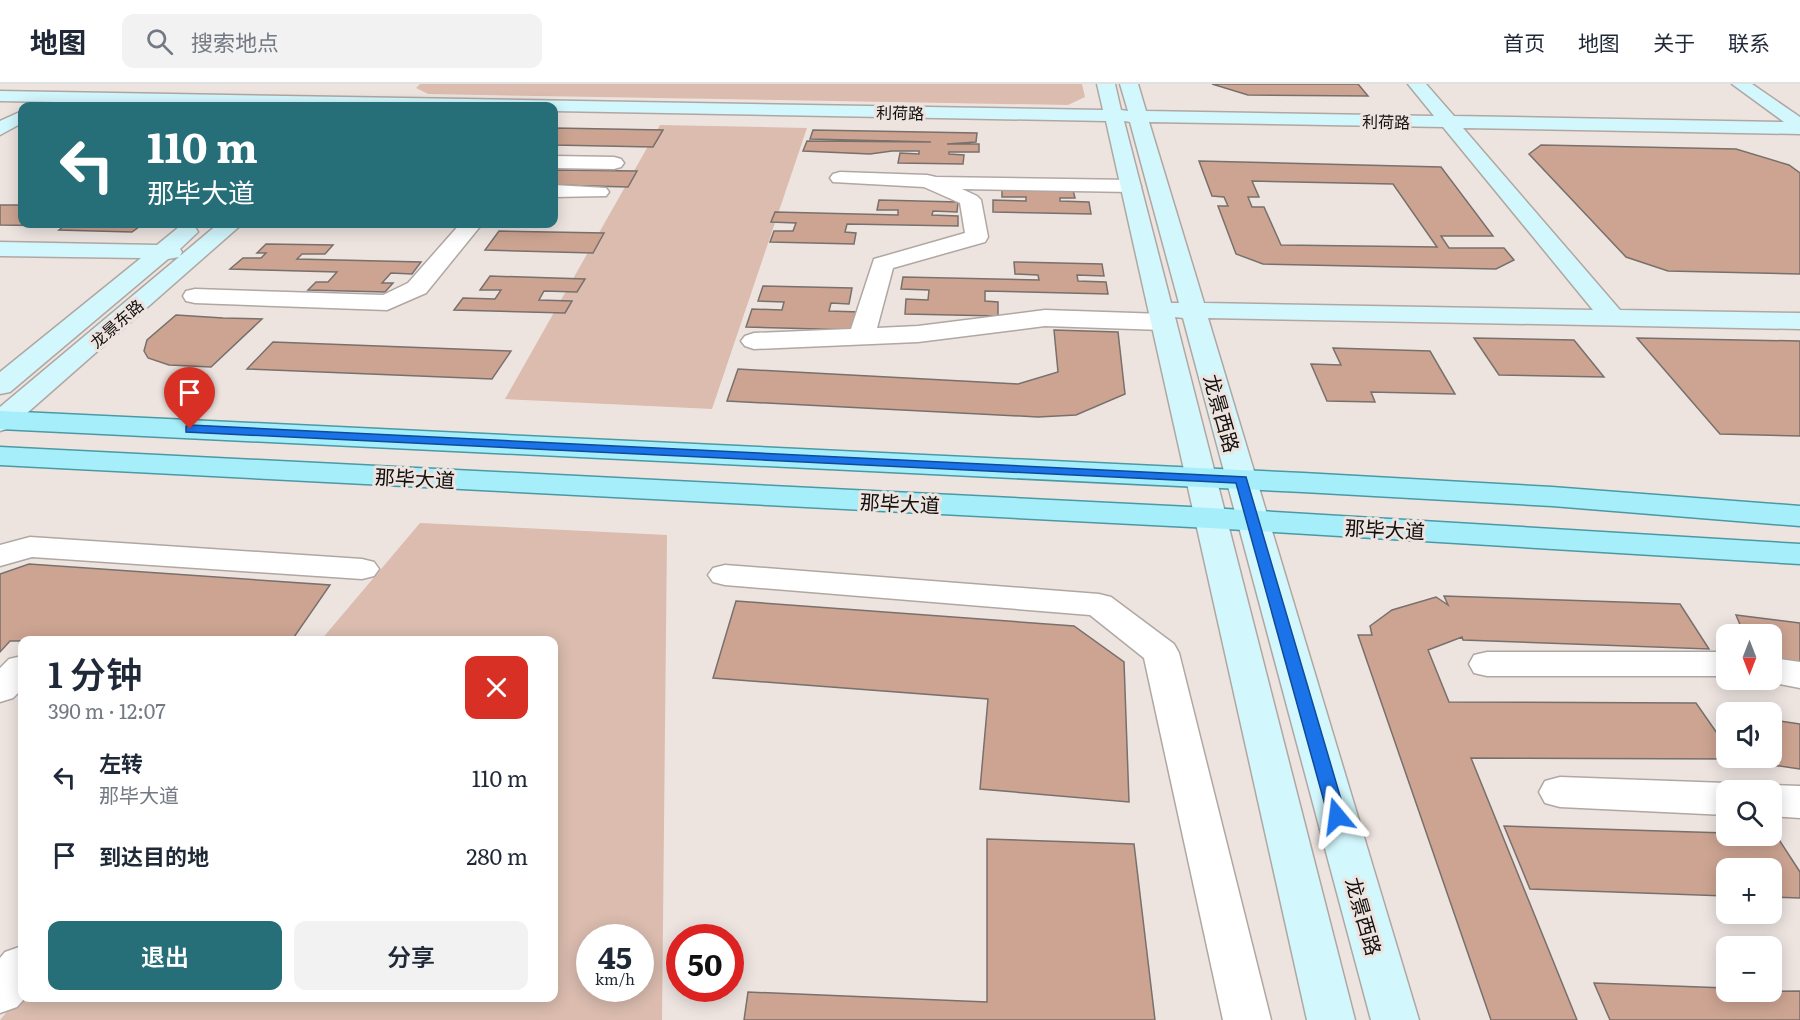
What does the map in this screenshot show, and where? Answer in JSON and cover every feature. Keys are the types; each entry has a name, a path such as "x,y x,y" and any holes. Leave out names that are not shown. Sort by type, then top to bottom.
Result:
{"main road":[{"path":"346,102 368,84"},
{"path":"373,102 394,84"},
{"name":"龙景西路","path":"1106,84 1127,119 1193,310 1395,1020"},
{"name":"龙景西路","path":"1129,84 1127,119 1131,186 1331,1020"},
{"path":"1417,84 1613,318"},
{"path":"1741,84 1800,126"},
{"path":"1765,84 1800,107"},
{"name":"利荷路","path":"0,96 257,102"},
{"path":"0,101 18,102"},
{"name":"利荷路","path":"558,108 1451,125 1800,134"},
{"name":"利荷路","path":"558,111 1127,119"},
{"path":"0,129 18,118"},
{"name":"利荷路","path":"1451,125 1800,126"},
{"name":"龙景东路","path":"0,386 193,228"},
{"name":"龙景东路","path":"1,420 226,228"},
{"path":"0,249 197,253"},
{"path":"1162,316 1193,310 1800,321"},
{"name":"那毕大道","path":"1,420 1242,480 1570,498 1800,516"},
{"name":"那毕大道","path":"0,456 1253,520 1800,554"},
{"path":"1570,498 1592,540"}],"street":[{"path":"558,162 614,163"},
{"path":"840,178 1131,186"},
{"path":"862,336 882,264 977,237 970,200 927,181"},
{"path":"558,190 599,192"},
{"path":"195,296 387,303 417,288 468,228"},
{"path":"753,341 918,334 1045,318 1162,316"},
{"path":"0,556 30,547 362,568"},
{"path":"725,575 1099,605 1161,653 1247,1020"},
{"path":"1487,664 1716,664"},
{"path":"0,689 18,672"},
{"path":"1782,672 1800,675"},
{"path":"1560,792 1716,799"},
{"path":"0,992 18,971"}],"shaded area":[{"path":"420,84 1082,84 1085,97 1068,105 428,94 416,88"},
{"path":"660,125 807,128 712,409 505,399"},
{"path":"420,523 667,535 662,1020 0,1020 18,999 18,1002 558,1002 558,636 324,636"}],"building":[{"path":"1212,84 1358,84 1368,96 1248,95"},
{"path":"558,128 663,130 653,147 558,145"},
{"path":"813,130 977,133 976,142 947,144 979,144 979,152 949,152 949,154 964,155 963,164 898,163 900,153 919,154 919,151 870,154 803,151 807,141 931,142 810,139"},
{"path":"1541,145 1736,149 1789,165 1800,173 1800,274 1668,271 1626,257 1529,154"},
{"path":"1199,161 1441,167 1493,236 1441,236 1449,248 1504,248 1514,260 1496,269 1263,264 1236,254 1218,206 1228,206 1224,197 1212,196","holes":["1252,181 1393,184 1437,247 1281,245 1264,207 1252,207 1248,197 1259,197"]},
{"path":"558,170 637,171 628,187 558,185"},
{"path":"1002,189 1073,190 1075,198 1060,198 1060,201 1089,202 1091,214 993,212 993,200 1026,201 1026,197 1002,197"},
{"path":"879,200 958,202 957,212 933,211 932,215 958,216 958,226 847,224 845,232 856,233 854,244 770,242 774,231 793,231 796,223 771,222 775,212 898,215 898,210 877,210"},
{"path":"0,205 18,205 18,225 0,225"},
{"path":"62,228 138,228 132,232 59,230"},
{"path":"499,231 604,233 593,253 485,250"},
{"path":"266,244 333,245 325,254 302,254 297,259 421,262 412,274 391,273 382,283 393,283 385,292 308,290 316,282 328,282 337,272 230,269 243,258 261,258 266,253 257,253"},
{"path":"1014,262 1102,264 1104,276 1077,275 1078,281 1106,282 1108,294 985,291 985,301 998,302 998,316 905,314 906,299 928,300 929,290 901,289 903,277 1039,280 1038,275 1015,274"},
{"path":"490,276 585,279 577,292 544,291 539,300 572,301 565,313 454,310 463,298 495,299 501,290 480,290"},
{"path":"763,286 852,288 849,304 831,303 829,311 860,312 857,330 746,327 752,309 782,310 784,302 758,301"},
{"path":"176,315 262,319 211,367 169,365 148,358 144,351 147,340"},
{"path":"1054,330 1118,332 1125,394 1076,415 1038,417 727,401 738,369 1018,384 1058,372"},
{"path":"1474,338 1574,340 1604,377 1499,375"},
{"path":"1637,338 1800,341 1800,436 1720,434"},
{"path":"273,342 511,351 492,379 247,369"},
{"path":"1333,348 1430,351 1455,394 1371,392 1375,402 1327,401 1311,364 1341,365"},
{"path":"29,564 330,585 295,636 18,636 18,641 10,641 0,652 0,574"},
{"path":"1444,596 1680,604 1709,649 1463,640 1462,637 1428,650 1449,702 1696,703 1716,732 1716,759 1471,758 1577,1020 1491,1020 1358,635 1372,635 1370,626 1392,610 1436,597 1448,605"},
{"path":"736,601 1074,626 1124,662 1129,802 980,789 988,699 713,678"},
{"path":"1736,615 1800,623 1800,663 1782,660 1782,624 1740,624"},
{"path":"1782,721 1800,724 1800,769 1782,766"},
{"path":"1504,826 1716,833 1716,846 1782,844 1800,872 1800,898 1782,897 1782,858 1716,858 1716,896 1530,889"},
{"path":"987,839 1134,844 1155,1020 744,1020 748,992 987,1002"},
{"path":"1594,983 1716,988 1716,1002 1782,1002 1782,991 1800,991 1800,1020 1610,1020"}],"route":[{"path":"190,429 1242,480 1337,816"}]}
